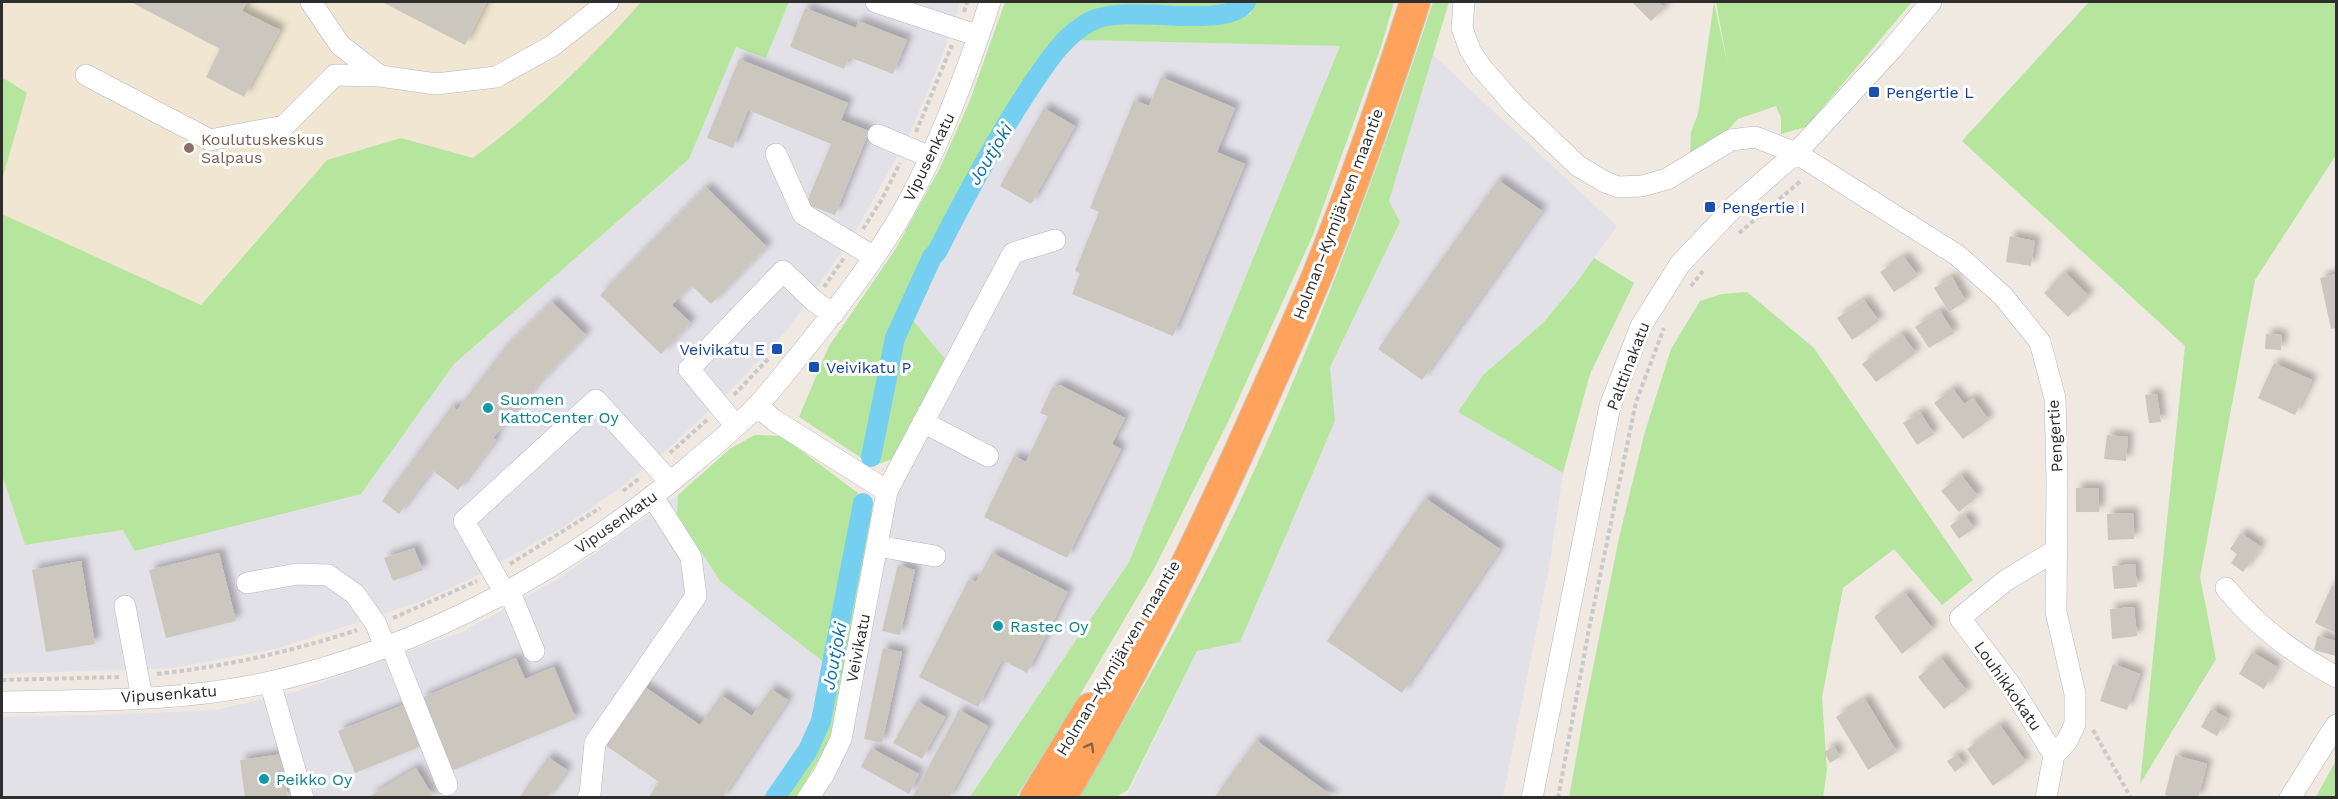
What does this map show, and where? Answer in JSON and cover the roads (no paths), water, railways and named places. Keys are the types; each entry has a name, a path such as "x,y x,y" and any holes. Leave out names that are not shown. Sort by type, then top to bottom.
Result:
{"highway":[{"name":"Holman–Kymijärven maantie","path":"1061,798 1164,608 1206,525 1252,423 1312,288 1345,204 1415,2"},
{"name":"Holman–Kymijärven maantie","path":"1035,798 1173,567 1252,423"}],"street":[{"path":"311,2 340,45 380,76"},
{"path":"86,75 210,140 284,126 335,75 380,76 436,84 496,77 552,46 608,2"},
{"path":"876,2 979,36"},
{"name":"Vipusenkatu","path":"2,702 142,698 216,692 270,682 388,646 507,592 561,560 652,497 757,406 833,314 874,257 904,208 957,99 990,2"},
{"name":"Pengertie","path":"1464,2 1462,28 1470,50 1481,67 1515,106 1578,166 1605,182 1618,187 1642,186 1667,179 1731,140 1755,137 1796,153 1957,255 2003,296 2040,342 2055,398 2056,612 2075,694 2075,724 2067,741 2055,755 2046,798"},
{"name":"Palttinakatu","path":"1532,798 1610,406 1641,326 1680,264 1734,207 1796,153 1892,49 1931,2"},
{"path":"878,135 930,158"},
{"path":"776,154 803,214 874,257"},
{"name":"Veivikatu","path":"808,798 824,774 841,739 887,491 1013,253 1055,240"},
{"path":"736,426 689,369 783,271 814,301 833,314"},
{"path":"534,651 507,592 464,521 596,400 670,482"},
{"path":"757,406 774,420 887,491"},
{"path":"923,422 988,456"},
{"path":"588,798 595,743 696,596 691,557 652,497"},
{"path":"877,546 935,556"},
{"name":"Louhikkokatu","path":"2055,755 2009,684 1960,618 2005,581 2056,550"},
{"path":"247,583 297,574 328,575 355,594 388,646 447,785"},
{"path":"2226,588 2242,608 2275,639 2304,659 2337,676"},
{"path":"125,606 142,698"},
{"path":"270,682 303,798"},
{"path":"2290,798 2334,736"}],"waterway":[{"name":"Joutjoki","path":"871,457 895,338 932,257 937,252 980,171 1015,112 1040,72 1062,43 1091,21 1108,16 1128,14 1218,15 1235,11 1246,2"},
{"name":"Joutjoki","path":"775,798 808,750 821,721 863,503"}],"place":[{"name":"Pengertie L","path":"1874,92"},
{"name":"Koulutuskeskus Salpaus","path":"189,148"},
{"name":"Pengertie I","path":"1710,207"},
{"name":"Veivikatu E","path":"777,349"},
{"name":"Veivikatu P","path":"814,367"},
{"name":"Suomen KattoCenter Oy","path":"488,408"},
{"name":"Rastec Oy","path":"998,626"},
{"name":"Peikko Oy","path":"264,779"}]}
